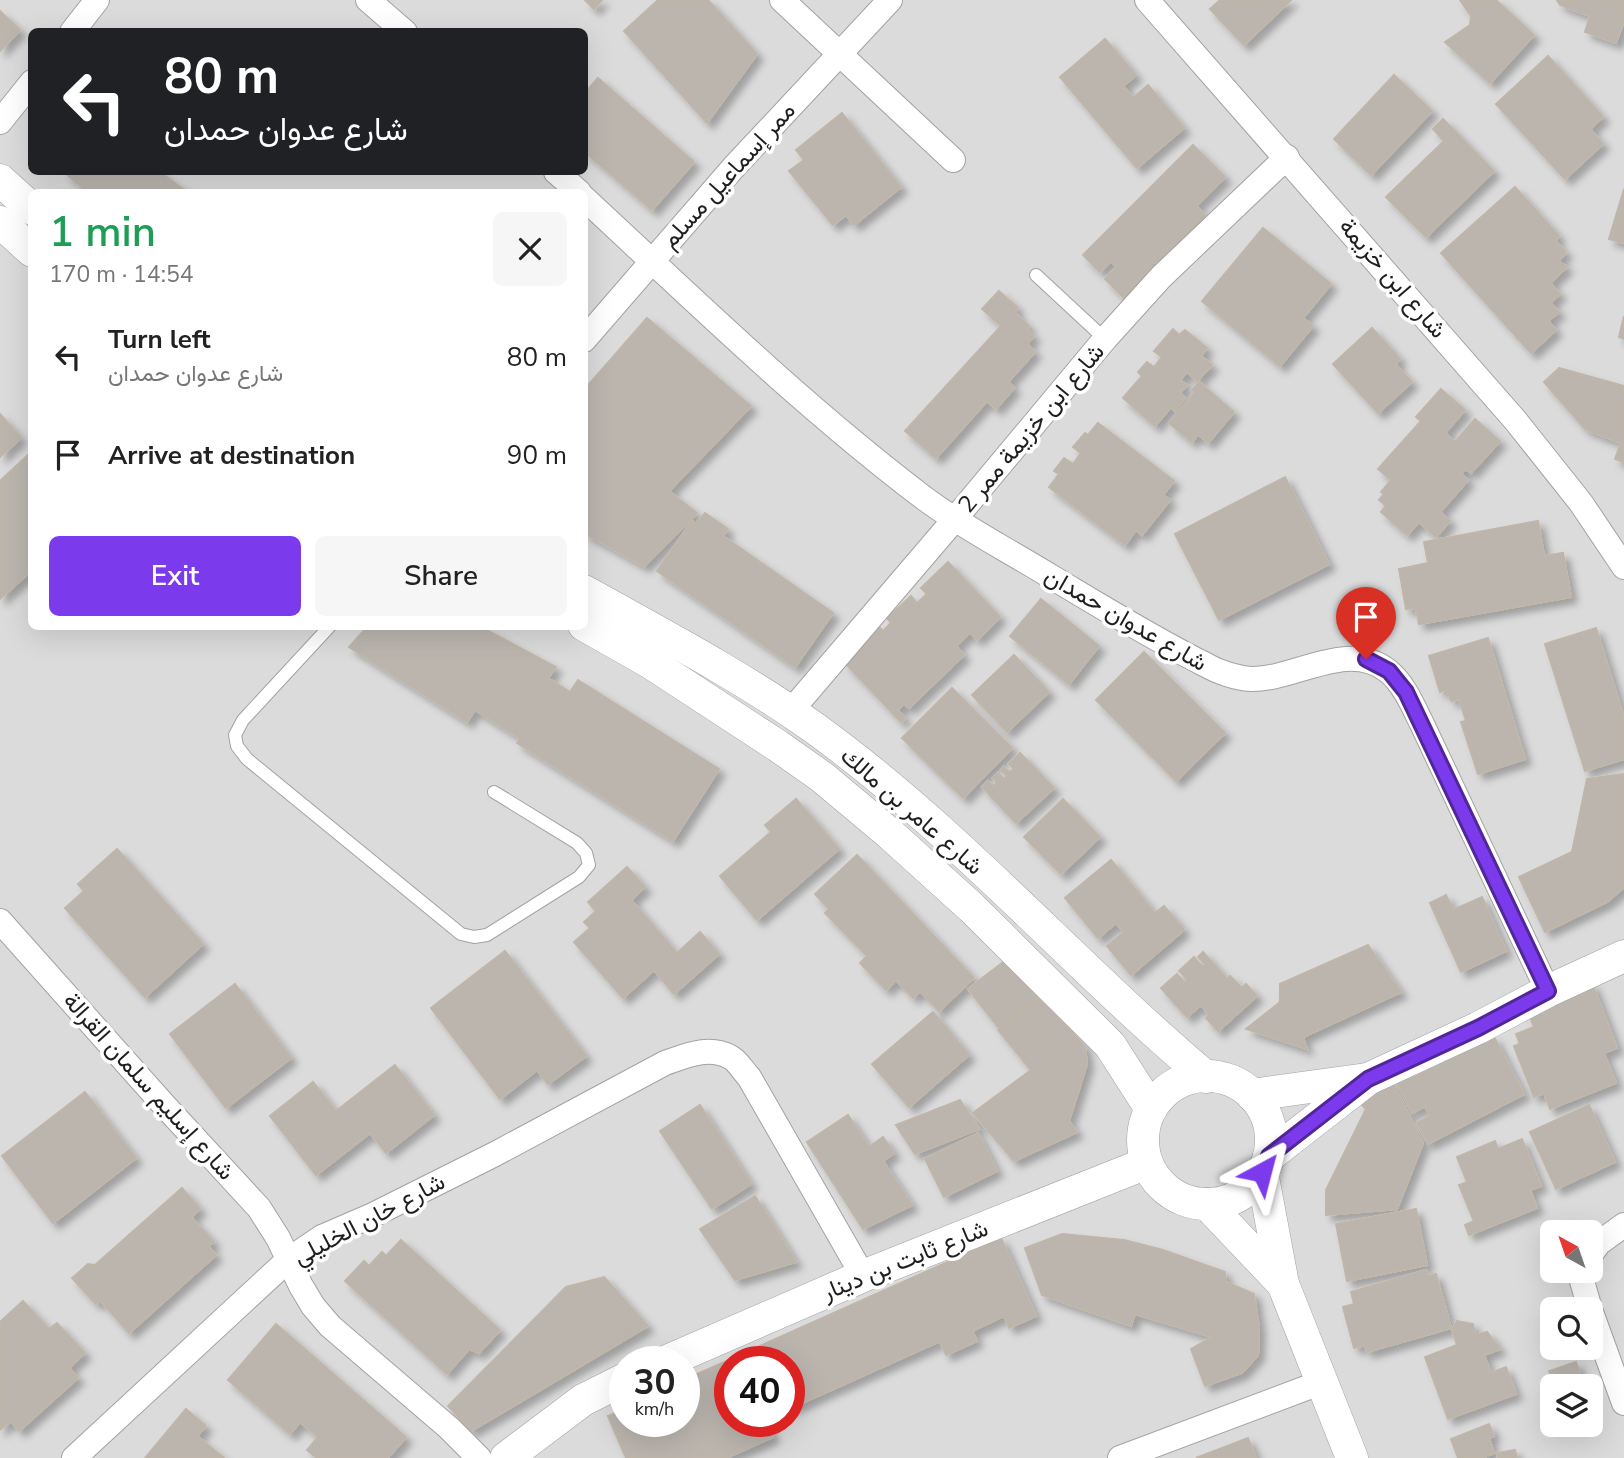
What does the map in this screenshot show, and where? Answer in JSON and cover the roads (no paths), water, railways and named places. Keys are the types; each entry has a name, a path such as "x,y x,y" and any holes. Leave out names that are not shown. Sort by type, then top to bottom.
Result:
{"street":[{"path":"75,28 97,0"},
{"path":"368,0 400,28"},
{"path":"782,0 953,160"},
{"name":"ممر إسماعيل مسلم","path":"588,202 651,260 890,0"},
{"name":"شارع ابن خزيمة","path":"1147,0 1515,420 1580,503 1624,568"},
{"path":"0,122 28,87"},
{"name":"شارع ابن خزيمة ممر 2","path":"790,712 1105,339 1161,277 1287,157"},
{"path":"559,175 576,189"},
{"path":"0,180 28,205"},
{"path":"0,222 28,247"},
{"path":"588,335 651,260"},
{"name":"شارع عدوان حمدان","path":"651,260 791,389 954,520 1126,622 1216,670 1251,678 1284,674 1326,662 1366,659 1389,671 1406,692 1422,724 1548,991"},
{"name":"شارع عامر بن مالك","path":"588,593 671,639 813,727 902,799 1105,984 1161,1039 1206,1077"},
{"name":"شارع عامر بن مالك","path":"588,627 651,663 778,746 822,777 890,834 991,926 1110,1045 1151,1109"},
{"name":"شارع إسليم سلمان القرالة","path":"0,921 259,1208 270,1223 313,1306 330,1326 449,1428 479,1458"},
{"path":"1352,1458 1283,1284 1266,1164 1271,1140 1269,1123 1262,1108 1252,1095 1238,1085 1223,1079 1206,1077 1174,1085 1151,1109 1144,1125 1143,1141 1147,1163 1161,1186 1175,1196 1191,1202 1224,1202 1239,1196 1252,1185 1266,1164 1368,1079 1624,956"},
{"name":"شارع خان الخليلي","path":"74,1458 288,1260 322,1237 373,1215 495,1154 645,1073 692,1054 711,1051 731,1057 749,1077 863,1276"},
{"path":"1252,1095 1368,1079"},
{"name":"شارع ثابت بن دينار","path":"700,1347 863,1276 1147,1163"},
{"path":"1207,1204 1283,1284"},
{"path":"1603,1240 1624,1225"},
{"path":"1603,1346 1624,1403"},
{"path":"1120,1458 1322,1382"},
{"path":"506,1458 583,1400 609,1387"}],"lane":[{"path":"1036,275 1105,339"},
{"path":"326,630 243,720 235,735 237,746 247,760 461,933 474,937 487,935 534,906 579,877 589,865 586,853 577,843 494,792"}]}
